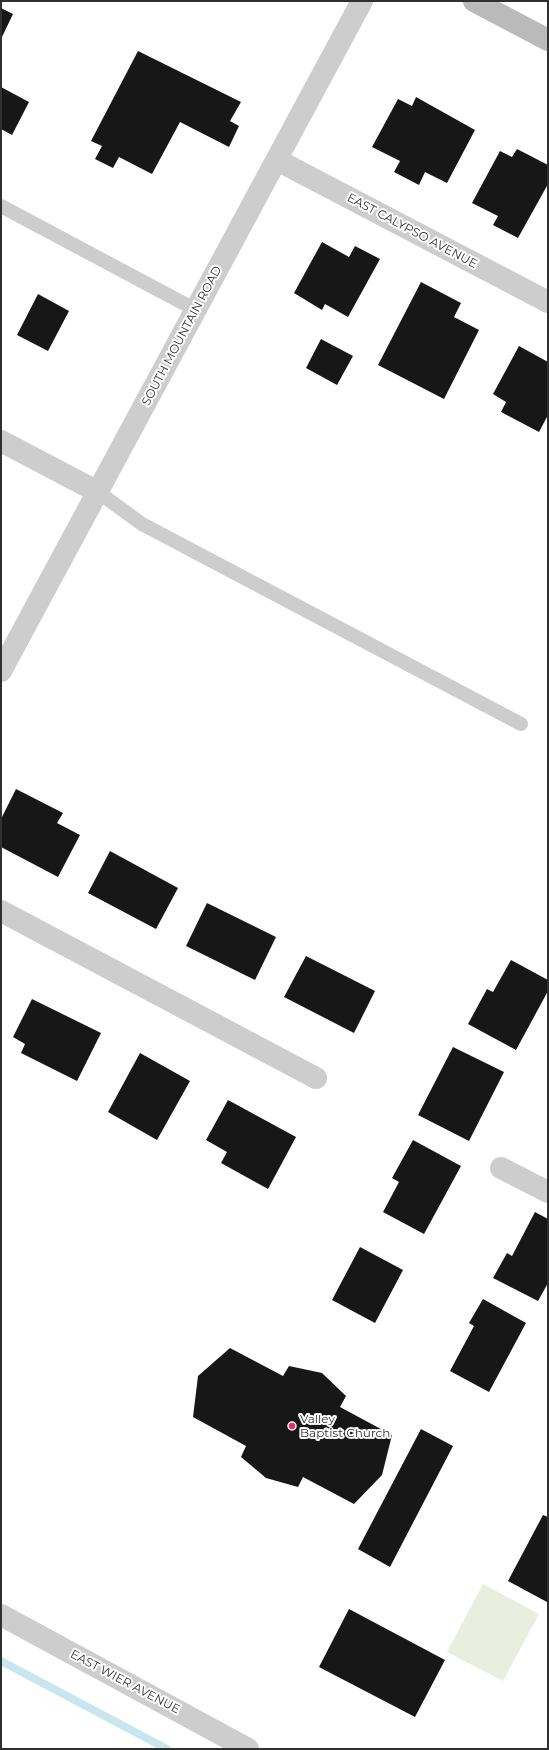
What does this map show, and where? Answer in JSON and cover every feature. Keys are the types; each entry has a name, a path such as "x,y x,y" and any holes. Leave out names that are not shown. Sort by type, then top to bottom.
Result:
{"main road":[{"path":"474,1 548,40"}],"street":[{"name":"SOUTH MOUNTAIN ROAD","path":"1,671 362,1"},
{"name":"EAST CALYPSO AVENUE","path":"277,160 548,302"},
{"path":"1,441 98,492"},
{"path":"1,911 316,1078"},
{"path":"501,1168 548,1192"},
{"name":"EAST WIER AVENUE","path":"1,1615 248,1749"}],"lane":[{"path":"1,206 196,310"},
{"path":"98,492 142,524 521,724"}],"green space":[{"path":"483,1584 539,1614 503,1681 447,1652"}],"building":[{"path":"1,8 13,14 1,39"},
{"path":"138,51 241,102 230,121 239,126 229,147 180,122 152,174 119,157 113,168 95,159 102,146 91,141"},
{"path":"1,87 29,102 12,135 1,129"},
{"path":"416,97 475,130 447,183 425,172 419,185 394,172 400,161 372,147 398,99 412,106"},
{"path":"517,149 548,165 548,184 518,238 493,225 498,216 472,203 500,151 512,157"},
{"path":"322,242 349,257 355,246 380,259 348,317 325,304 322,310 294,293"},
{"path":"421,282 461,303 454,317 479,330 444,399 378,365"},
{"path":"38,294 69,311 48,351 17,335"},
{"path":"321,339 353,356 337,385 306,368"},
{"path":"519,346 548,362 548,415 539,432 501,412 506,402 493,394"},
{"path":"16,789 63,813 57,823 80,835 58,877 1,847 1,819"},
{"path":"110,851 178,888 156,929 88,893"},
{"path":"207,903 276,937 255,980 186,946"},
{"path":"306,956 375,991 354,1033 284,997"},
{"path":"511,960 548,980 548,991 516,1050 468,1024 487,989 493,992"},
{"path":"32,999 101,1033 77,1081 21,1053 25,1044 13,1037"},
{"path":"453,1047 504,1072 469,1141 418,1115"},
{"path":"140,1053 190,1081 157,1140 108,1112"},
{"path":"228,1100 296,1137 268,1189 221,1163 227,1152 206,1140"},
{"path":"413,1140 461,1166 424,1234 383,1212 399,1182 392,1178"},
{"path":"535,1212 548,1219 548,1283 538,1301 493,1278 507,1253 512,1256"},
{"path":"360,1247 403,1270 375,1323 332,1300"},
{"path":"483,1299 526,1323 489,1392 450,1371 474,1326 469,1323"},
{"name":"Valley Baptist Church","path":"230,1348 283,1376 289,1366 322,1373 346,1396 340,1407 392,1435 382,1475 354,1504 303,1477 298,1487 266,1478 241,1457 246,1446 193,1417 198,1376"},
{"path":"421,1429 453,1446 390,1567 358,1549"},
{"path":"543,1515 548,1517 547,1602 508,1581"},
{"path":"349,1609 445,1660 415,1717 319,1667"}],"waterway":[{"path":"1,1661 167,1749"}],"place":[{"name":"Valley Baptist Church","path":"292,1426"}]}
